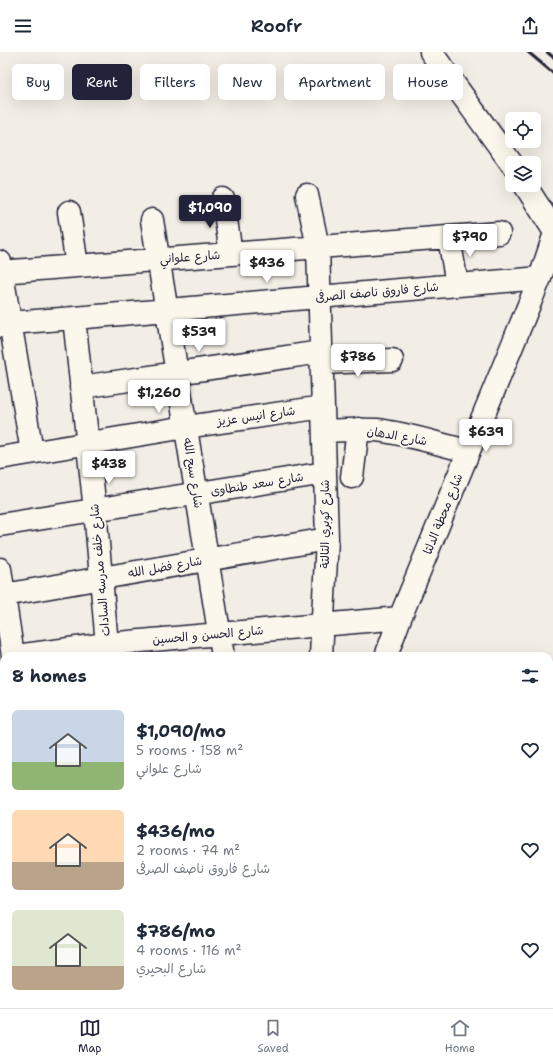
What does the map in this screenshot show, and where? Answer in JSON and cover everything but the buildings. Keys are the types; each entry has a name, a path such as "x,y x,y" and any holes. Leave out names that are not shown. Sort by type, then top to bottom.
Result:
{"street":[{"path":"431,52 506,156"},
{"path":"529,192 553,229"},
{"name":"شارع كوبري التالتة","path":"307,195 318,247 322,358 327,539 321,652"},
{"path":"223,199 230,254"},
{"path":"69,212 77,266"},
{"name":"شارع سبح الله","path":"152,220 222,652"},
{"name":"شارع علواني","path":"1,269 77,266 499,233"},
{"path":"449,237 457,285"},
{"name":"شارع محطة الدلتا","path":"387,652 468,451 540,278 553,239"},
{"path":"1,269 5,325 32,452"},
{"name":"شارع فاروق ناصف الصرفى","path":"5,325 540,278"},
{"name":"شارع خلف مدرسه السادات","path":"74,318 102,578 108,650"},
{"path":"81,387 177,373 322,358 392,360"},
{"name":"شارع انيس عزيز","path":"0,458 323,406"},
{"path":"352,478 358,429"},
{"name":"شارع الدهان","path":"324,431 358,429 395,433 468,451"},
{"name":"شارع سعد طنطاوى","path":"0,525 325,473"},
{"name":"شارع فضل الله","path":"4,595 327,539"},
{"path":"0,569 12,652"},
{"name":"شارع الحسن و الحسين","path":"77,652 108,650 220,634 400,618"}],"railway":[{"path":"528,52 553,73"},
{"path":"547,52 553,57"}]}
